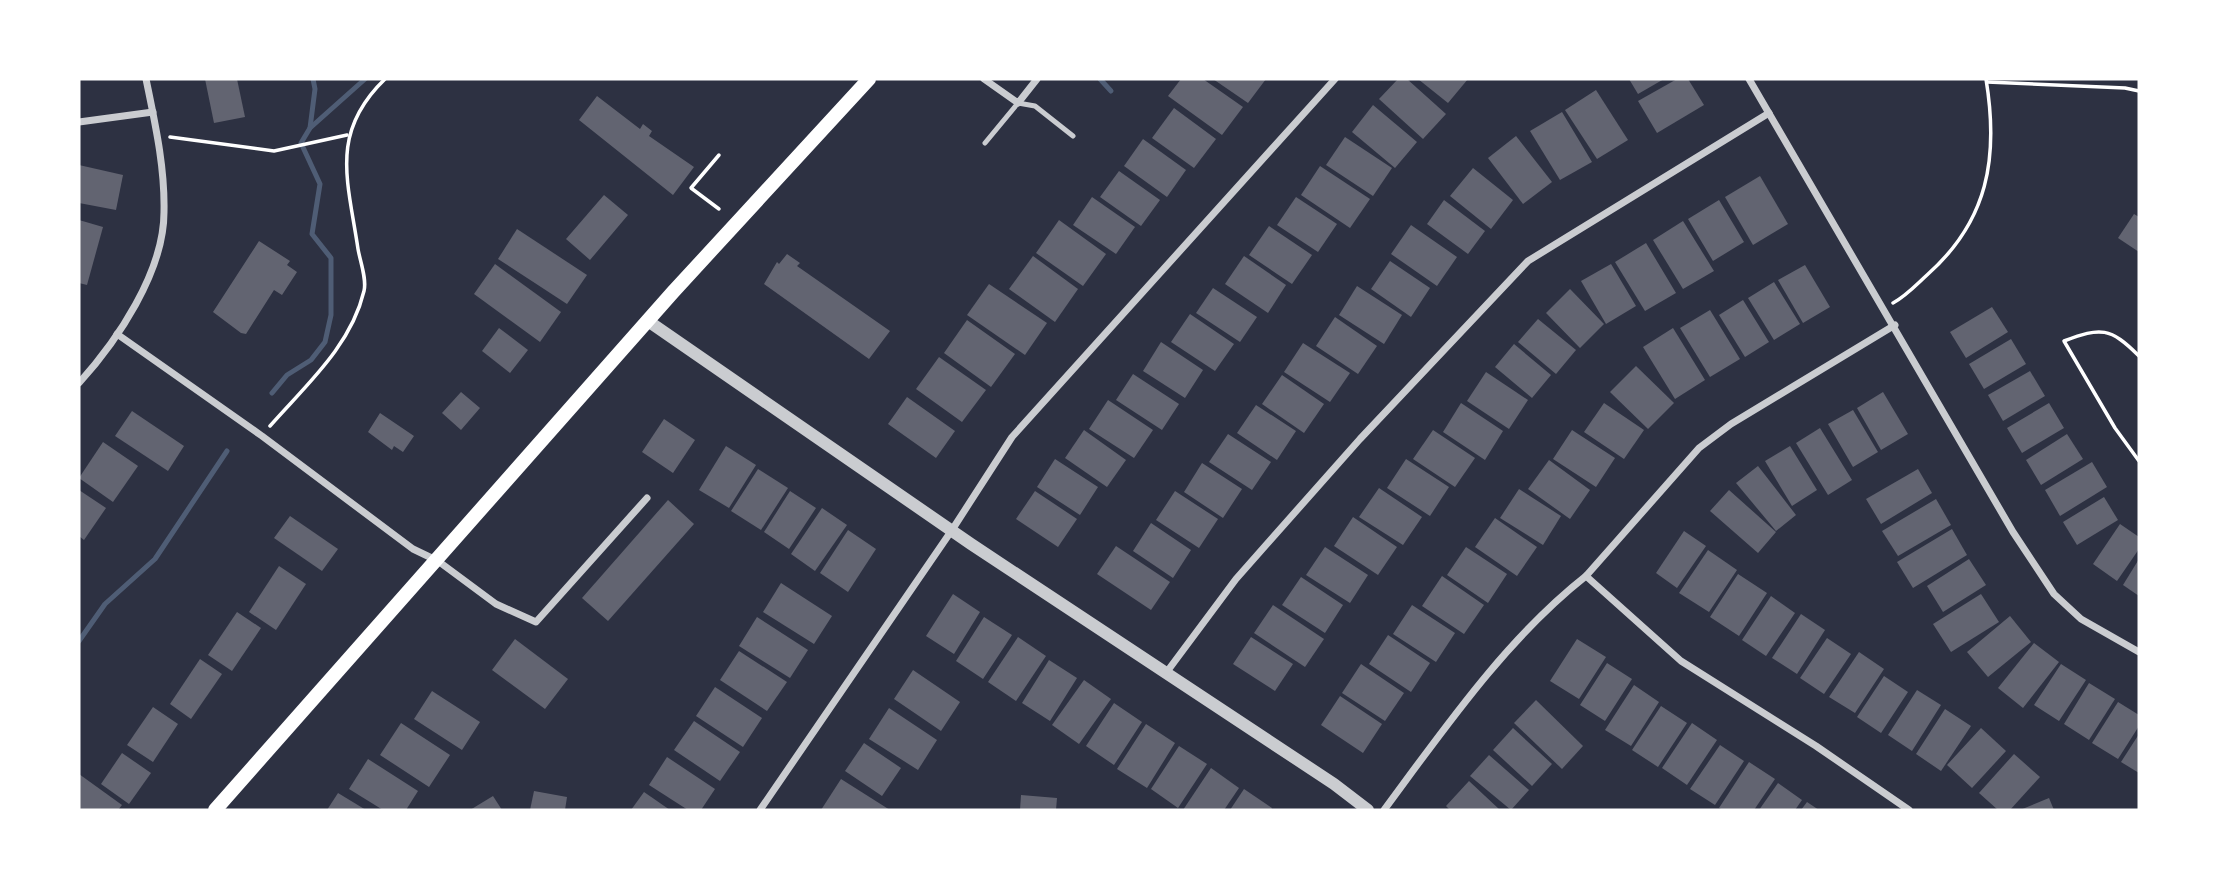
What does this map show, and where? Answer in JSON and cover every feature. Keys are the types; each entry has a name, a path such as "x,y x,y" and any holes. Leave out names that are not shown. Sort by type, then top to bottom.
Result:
{"main road":[{"path":"215,810 648,321 869,79"}],"street":[{"path":"79,383 117,334 138,300 152,268 164,215 157,134 146,79"},
{"path":"984,79 1018,103 1037,79"},
{"path":"760,810 952,530 1012,437 1335,79"},
{"path":"1749,79 1895,325 2013,532 2054,594 2081,619 2139,652"},
{"path":"79,122 153,112"},
{"path":"1165,674 1236,579 1360,439 1528,261 1769,113"},
{"path":"648,321 1165,674 1334,784 1368,810"},
{"path":"1384,810 1510,650 1566,592 1586,576 1699,449 1731,424 1895,325"},
{"path":"117,334 262,436 413,549 438,561 496,604 536,622 648,498"},
{"path":"1586,576 1681,661 1816,746 1909,810"}],"lane":[{"path":"985,143 1018,103 1035,106 1073,136"}],"path":[{"path":"262,436 342,343 365,289 344,158 348,135 375,88 385,79"},
{"path":"1885,308 1899,300 1943,261 1968,229 1983,194 1992,145 1986,80 2139,91"},
{"path":"157,134 274,151 348,135"},
{"path":"719,155 691,188 719,209"},
{"path":"2139,356 2110,332 2092,330 2064,341 2115,428 2139,461"}],"building":[{"path":"205,79 237,79 245,117 214,123"},
{"path":"1181,79 1203,79 1243,107 1222,135 1168,96"},
{"path":"1213,79 1266,79 1248,103"},
{"path":"1398,79 1407,79 1446,114 1423,139 1379,99"},
{"path":"1418,79 1468,79 1448,103"},
{"path":"1629,79 1664,79 1638,94"},
{"path":"1677,79 1688,79 1704,105 1657,133 1638,101"},
{"path":"1596,90 1628,140 1597,159 1565,110"},
{"path":"597,96 640,129 643,124 652,131 649,136 694,167 673,195 579,120"},
{"path":"1373,105 1417,142 1395,168 1352,132"},
{"path":"1174,108 1216,139 1194,168 1152,138"},
{"path":"1562,112 1592,162 1560,180 1530,131"},
{"path":"1516,136 1552,182 1523,204 1488,158"},
{"path":"1345,137 1392,168 1373,196 1326,165"},
{"path":"1143,139 1186,170 1167,197 1124,166"},
{"path":"79,165 123,175 116,210 79,203"},
{"path":"1320,166 1370,199 1350,228 1301,195"},
{"path":"1473,168 1513,200 1491,229 1450,196"},
{"path":"1119,171 1160,200 1141,226 1100,197"},
{"path":"1760,176 1788,224 1753,245 1725,197"},
{"path":"604,195 628,215 590,260 566,239"},
{"path":"1092,197 1135,227 1116,254 1073,225"},
{"path":"1296,197 1337,224 1318,252 1277,225"},
{"path":"1444,200 1485,231 1468,254 1427,224"},
{"path":"1719,200 1744,242 1713,261 1688,219"},
{"path":"2134,214 2139,217 2139,252 2118,238"},
{"path":"79,220 103,227 87,285 79,283"},
{"path":"1059,220 1106,254 1083,286 1036,253"},
{"path":"1683,221 1714,271 1683,289 1653,240"},
{"path":"1411,225 1457,257 1437,286 1391,254"},
{"path":"1269,226 1312,255 1292,284 1249,255"},
{"path":"517,229 587,275 567,304 498,259"},
{"path":"259,241 290,261 287,265 297,272 282,295 274,290 246,334 213,312"},
{"path":"1646,243 1676,293 1645,311 1615,262"},
{"path":"787,254 800,263 797,266 890,331 869,359 764,284 777,262 779,264"},
{"path":"1033,256 1078,289 1055,322 1009,289"},
{"path":"1244,256 1286,285 1268,313 1225,284"},
{"path":"1390,261 1430,288 1411,317 1371,289"},
{"path":"495,264 561,312 540,342 474,294"},
{"path":"1611,264 1636,306 1606,324 1581,281"},
{"path":"1805,265 1830,307 1803,323 1778,280"},
{"path":"1774,282 1800,324 1774,340 1748,298"},
{"path":"989,284 1047,323 1025,355 967,315"},
{"path":"1357,286 1402,315 1384,344 1339,315"},
{"path":"1213,288 1257,317 1240,342 1196,313"},
{"path":"1570,289 1604,324 1580,348 1546,313"},
{"path":"1743,300 1769,342 1745,357 1719,315"},
{"path":"1992,307 2008,332 1966,358 1950,332"},
{"path":"1710,310 1740,359 1710,377 1680,328"},
{"path":"1190,314 1234,344 1215,371 1171,342"},
{"path":"1335,317 1377,346 1358,374 1316,346"},
{"path":"1538,319 1576,350 1556,374 1518,342"},
{"path":"967,320 1015,354 991,387 944,353"},
{"path":"499,328 528,350 510,373 482,351"},
{"path":"1673,328 1705,380 1675,399 1643,347"},
{"path":"2011,339 2026,364 1984,389 1969,364"},
{"path":"1161,342 1203,370 1185,398 1143,371"},
{"path":"1303,343 1350,373 1330,402 1284,372"},
{"path":"1514,344 1551,375 1532,398 1495,367"},
{"path":"939,357 986,390 962,422 916,389"},
{"path":"1636,366 1674,403 1648,429 1610,392"},
{"path":"2030,371 2045,396 2003,421 1988,395"},
{"path":"1486,372 1528,400 1509,429 1467,401"},
{"path":"1133,374 1179,404 1162,430 1116,400"},
{"path":"1282,375 1324,404 1304,433 1262,404"},
{"path":"461,392 480,408 461,430 442,413"},
{"path":"1883,392 1908,434 1881,450 1857,408"},
{"path":"907,397 955,431 936,458 888,424"},
{"path":"1108,400 1153,430 1134,458 1089,429"},
{"path":"1461,403 1503,431 1485,460 1443,432"},
{"path":"1604,403 1644,430 1624,459 1584,432"},
{"path":"2049,403 2064,428 2022,453 2007,428"},
{"path":"1256,405 1296,431 1277,460 1237,433"},
{"path":"1853,410 1878,452 1853,467 1828,424"},
{"path":"132,411 184,446 168,471 115,436"},
{"path":"380,413 414,436 403,452 394,446 392,450 368,432"},
{"path":"664,419 695,440 673,473 642,452"},
{"path":"1820,428 1852,480 1828,495 1796,443"},
{"path":"1084,430 1126,460 1107,487 1065,458"},
{"path":"1433,430 1475,458 1455,487 1413,459"},
{"path":"1572,430 1615,458 1596,487 1553,459"},
{"path":"1228,434 1271,462 1252,490 1209,462"},
{"path":"2067,434 2083,459 2041,485 2026,460"},
{"path":"103,442 138,466 113,502 79,478"},
{"path":"726,446 756,465 729,508 699,490"},
{"path":"1790,446 1817,490 1792,506 1765,461"},
{"path":"1055,459 1098,487 1080,515 1037,487"},
{"path":"1406,459 1449,487 1430,516 1387,488"},
{"path":"1549,460 1590,490 1570,519 1528,489"},
{"path":"2092,462 2107,487 2060,516 2045,490"},
{"path":"1202,463 1242,489 1223,518 1184,492"},
{"path":"1758,466 1796,515 1776,531 1736,483"},
{"path":"758,469 788,488 761,530 731,511"},
{"path":"1918,469 1932,493 1881,524 1866,499"},
{"path":"1379,488 1422,517 1403,545 1359,517"},
{"path":"1519,489 1561,516 1543,545 1500,518"},
{"path":"79,490 106,508 84,540 79,536"},
{"path":"1729,490 1776,532 1758,553 1710,511"},
{"path":"790,491 816,508 789,549 764,532"},
{"path":"1035,491 1077,519 1058,547 1016,519"},
{"path":"1175,491 1218,519 1199,548 1156,520"},
{"path":"2104,497 2118,520 2077,545 2063,522"},
{"path":"1936,499 1951,525 1898,556 1882,531"},
{"path":"668,500 694,524 608,621 582,598"},
{"path":"822,508 847,525 815,571 791,554"},
{"path":"290,516 338,549 322,571 274,538"},
{"path":"1353,517 1397,547 1378,575 1334,546"},
{"path":"1495,518 1537,547 1517,576 1475,547"},
{"path":"1151,523 1191,550 1173,578 1133,551"},
{"path":"2120,524 2139,537 2139,549 2117,581 2093,564"},
{"path":"1952,529 1967,555 1913,588 1897,562"},
{"path":"848,530 876,549 848,592 820,573"},
{"path":"1684,531 1706,546 1677,588 1656,573"},
{"path":"1116,546 1170,582 1151,610 1097,574"},
{"path":"1325,547 1368,575 1350,603 1306,575"},
{"path":"1466,547 1507,574 1488,603 1447,575"},
{"path":"1708,550 1737,570 1709,612 1679,593"},
{"path":"1969,559 1986,585 1943,612 1927,586"},
{"path":"2139,559 2139,596 2123,585"},
{"path":"279,566 306,584 276,630 249,612"},
{"path":"1738,574 1767,593 1739,636 1710,617"},
{"path":"1442,576 1484,605 1464,634 1422,606"},
{"path":"1301,577 1343,605 1325,633 1282,605"},
{"path":"781,583 832,616 814,644 763,612"},
{"path":"953,594 980,612 954,654 926,636"},
{"path":"1981,594 1999,622 1951,652 1933,624"},
{"path":"1771,596 1795,613 1766,656 1742,640"},
{"path":"1273,605 1324,639 1305,667 1254,633"},
{"path":"1412,605 1455,633 1436,662 1393,634"},
{"path":"237,612 261,628 232,671 208,655"},
{"path":"1801,614 1825,630 1797,674 1772,658"},
{"path":"2010,616 2031,642 1988,677 1967,652"},
{"path":"757,617 808,650 790,678 739,646"},
{"path":"984,617 1012,635 983,679 956,661"},
{"path":"1388,635 1430,663 1411,692 1369,664"},
{"path":"1018,637 1046,656 1016,701 988,682"},
{"path":"1251,637 1293,664 1275,691 1233,664"},
{"path":"1827,638 1851,654 1824,694 1800,678"},
{"path":"515,639 568,679 545,709 492,670"},
{"path":"1577,639 1606,657 1579,699 1550,681"},
{"path":"2034,643 2059,662 2023,708 1998,688"},
{"path":"739,651 787,682 767,711 720,680"},
{"path":"1859,652 1884,669 1855,713 1829,697"},
{"path":"200,659 222,674 191,719 170,704"},
{"path":"1049,660 1077,678 1050,721 1022,703"},
{"path":"1607,663 1632,679 1605,721 1580,705"},
{"path":"1361,664 1404,693 1385,721 1342,693"},
{"path":"2061,664 2086,680 2059,721 2034,705"},
{"path":"913,670 960,702 941,731 894,699"},
{"path":"1884,676 1908,692 1881,733 1857,717"},
{"path":"1084,680 1111,699 1079,744 1052,725"},
{"path":"2089,683 2115,699 2089,740 2064,724"},
{"path":"1634,685 1659,702 1631,746 1605,730"},
{"path":"715,687 762,718 743,747 696,716"},
{"path":"1917,690 1941,705 1912,751 1888,735"},
{"path":"432,691 480,722 462,750 414,719"},
{"path":"1340,696 1382,724 1363,753 1321,725"},
{"path":"1536,700 1583,746 1562,769 1514,723"},
{"path":"2118,702 2139,715 2139,726 2118,759 2092,743"},
{"path":"1114,703 1142,722 1114,765 1086,746"},
{"path":"1661,706 1687,723 1658,767 1632,750"},
{"path":"153,707 178,724 153,762 127,745"},
{"path":"889,708 937,740 918,770 869,739"},
{"path":"1945,709 1971,726 1941,771 1916,754"},
{"path":"694,721 740,752 720,781 674,750"},
{"path":"401,723 450,755 429,787 380,755"},
{"path":"1692,723 1717,740 1687,785 1662,768"},
{"path":"1146,724 1175,743 1147,788 1117,769"},
{"path":"1513,728 1552,764 1532,786 1493,750"},
{"path":"1981,728 2006,751 1972,788 1947,765"},
{"path":"2139,734 2139,773 2121,762"},
{"path":"864,743 901,768 882,796 845,771"},
{"path":"1720,745 1744,761 1715,805 1690,789"},
{"path":"1179,746 1207,764 1178,808 1151,789"},
{"path":"122,753 151,773 129,804 101,784"},
{"path":"2014,754 2040,777 2010,810 1998,810 1979,793"},
{"path":"1489,755 1529,790 1511,810 1470,776"},
{"path":"667,757 715,789 701,810 688,810 649,785"},
{"path":"368,759 418,791 406,810 383,810 349,789"},
{"path":"1749,762 1775,779 1754,810 1719,808"},
{"path":"1211,768 1239,788 1224,810 1183,810"},
{"path":"79,774 122,805 118,810 79,810"},
{"path":"841,779 890,810 821,810"},
{"path":"1469,781 1500,810 1450,810 1446,806"},
{"path":"1778,783 1802,800 1795,810 1759,810"},
{"path":"1244,789 1272,808 1271,810 1230,810"},
{"path":"534,791 567,797 565,810 530,810"},
{"path":"644,792 670,810 631,810"},
{"path":"338,793 366,810 327,810"},
{"path":"1021,795 1057,798 1056,810 1020,810"},
{"path":"493,796 502,810 470,810"},
{"path":"2049,798 2054,810 2020,810"},
{"path":"1807,802 1819,810 1801,810"}],"waterway":[{"path":"310,128 315,89 313,79"},
{"path":"272,393 287,375 311,360 325,342 331,315 331,258 312,234 320,184 301,143 310,128 365,79"},
{"path":"1100,79 1111,91"},
{"path":"79,641 105,604 155,559 227,451"}]}
